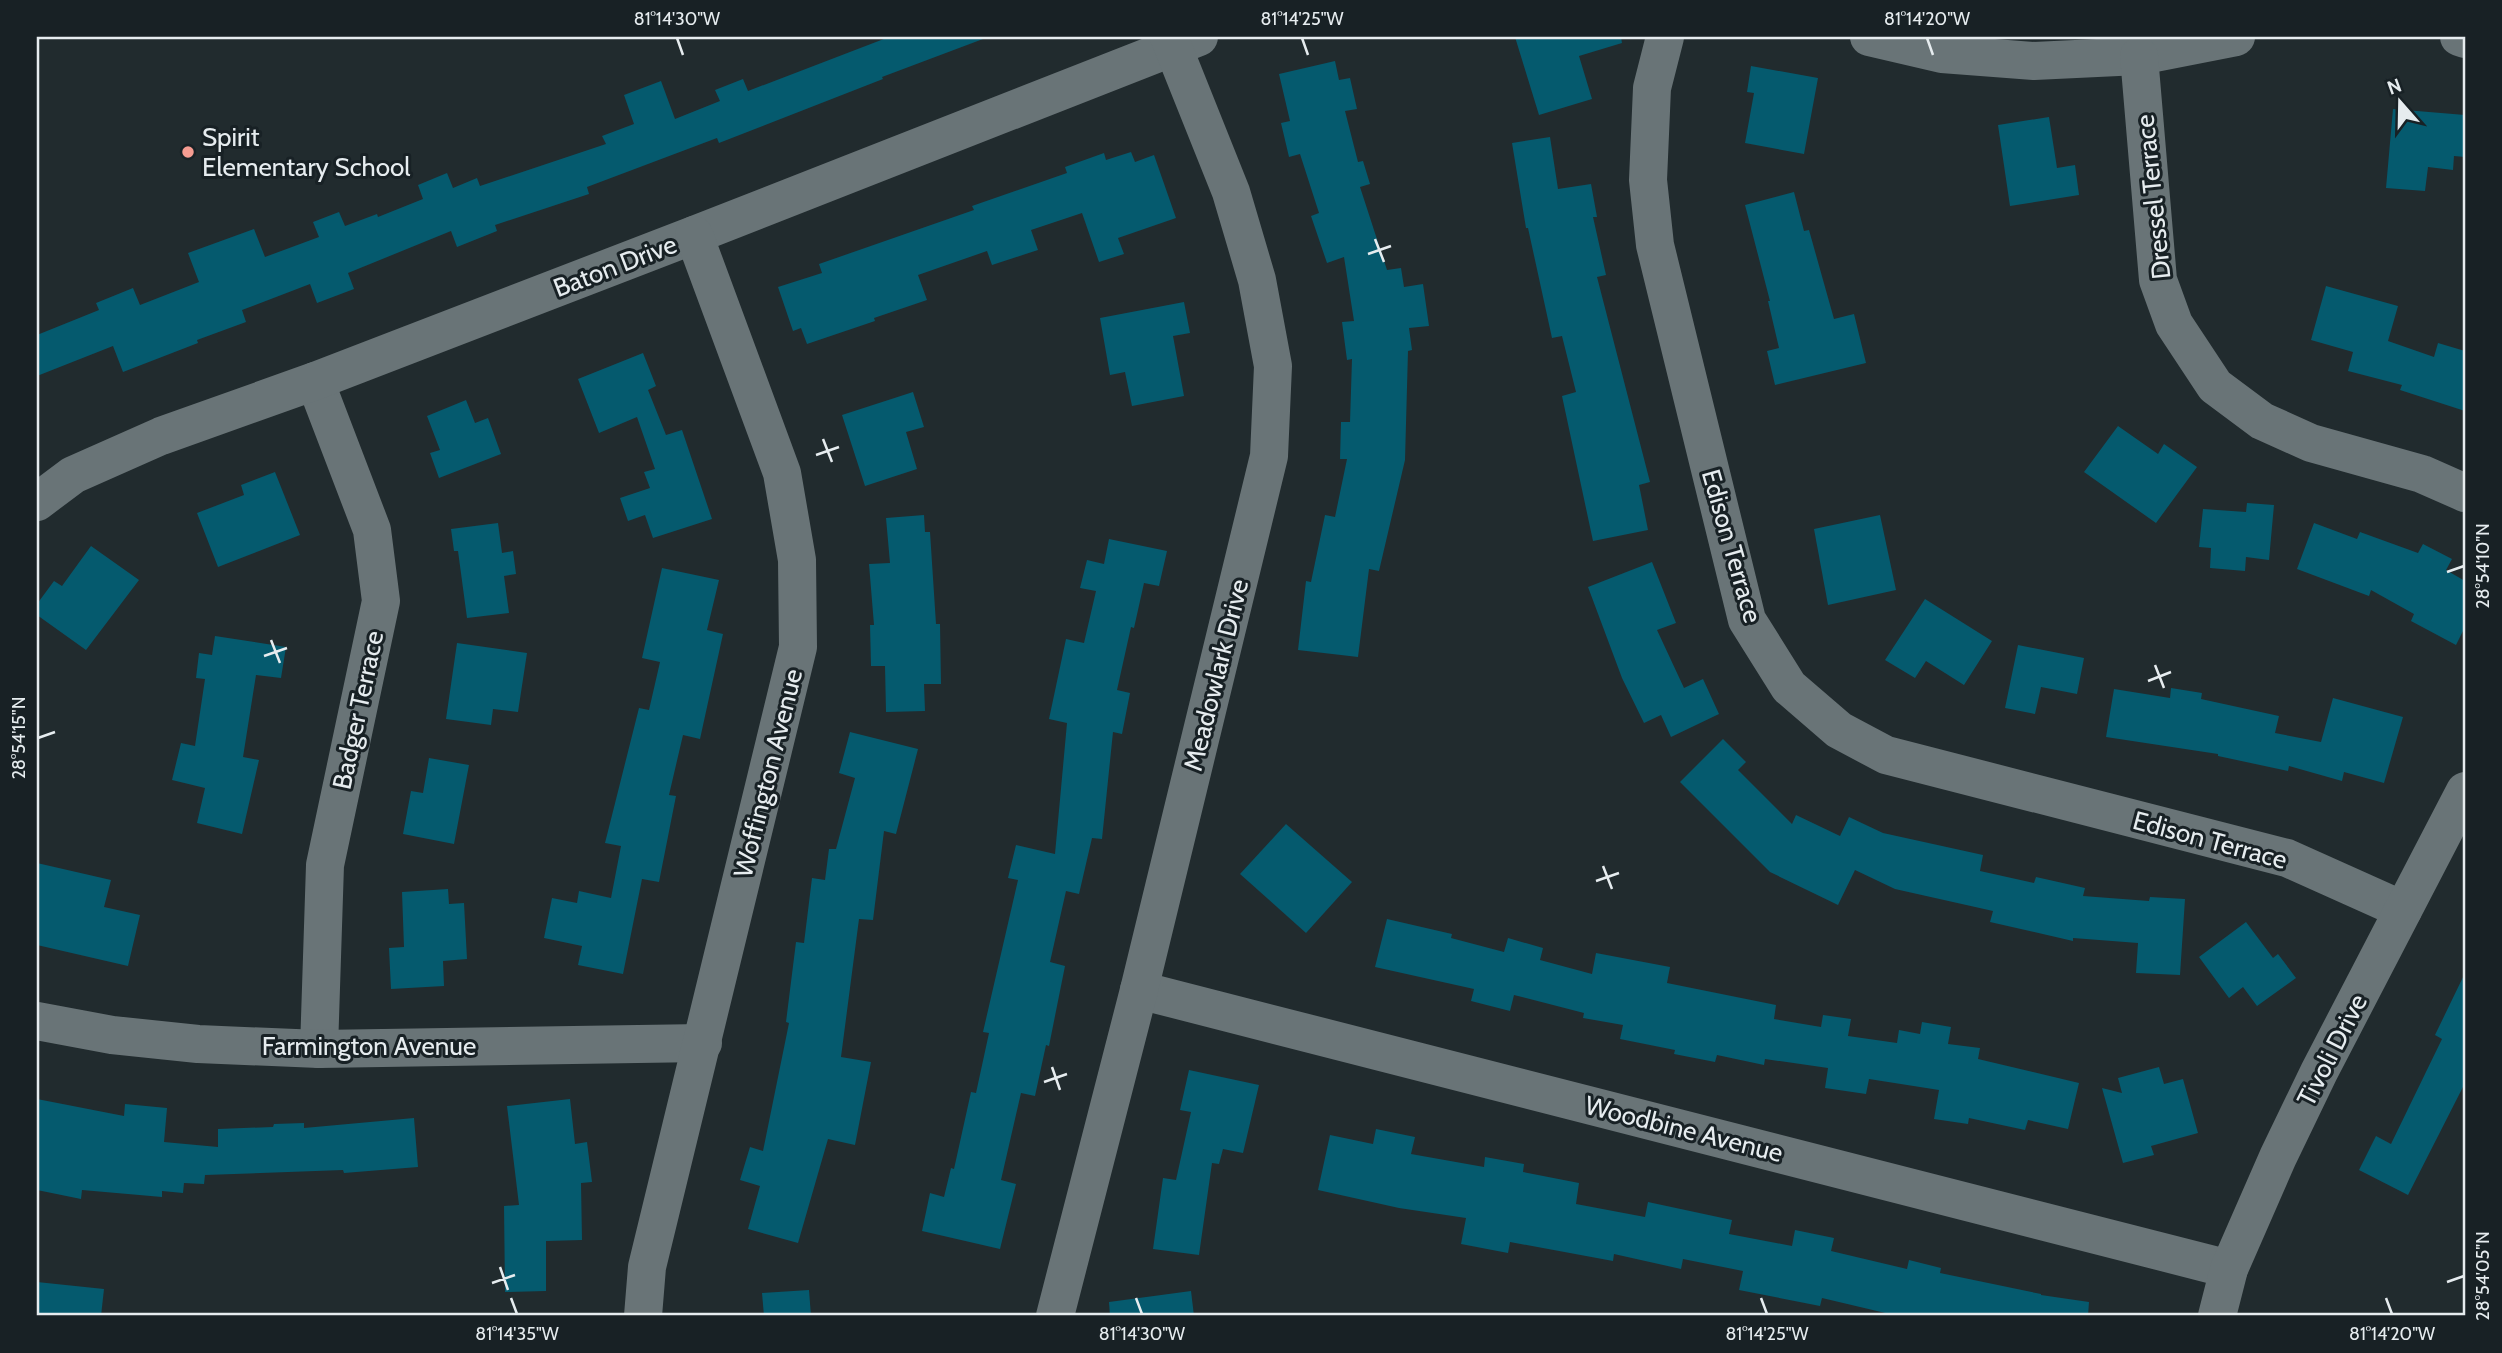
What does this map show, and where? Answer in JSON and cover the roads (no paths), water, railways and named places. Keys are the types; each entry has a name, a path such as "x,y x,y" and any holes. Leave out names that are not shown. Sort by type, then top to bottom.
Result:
{"street":[{"name":"Edison Terrace","path":"1665,37 1652,88 1648,180 1655,245 1747,620 1789,687 1839,730 1886,755 2287,858 2403,910"},
{"path":"1869,37 1942,54 2034,61 2139,56 2236,37"},
{"path":"2459,37 2465,39"},
{"name":"Baton Drive","path":"37,502 73,475 136,447 694,235 1180,40"},
{"name":"Meadowlark Drive","path":"1055,1316 1139,990 1269,456 1273,366 1257,280 1231,192 1180,40"},
{"name":"Dressel Terrace","path":"2139,56 2158,280 2174,324 2215,386 2262,422 2311,443 2422,474 2465,494"},
{"name":"Woffington Avenue","path":"643,1316 647,1267 798,647 797,560 782,473 694,235"},
{"name":"Badger Terrace","path":"315,380 372,530 381,601 325,865 319,1049"},
{"name":"Tivoli Drive","path":"2217,1316 2229,1269 2294,1124 2465,791"},
{"name":"Woodbine Avenue","path":"1139,990 2229,1269"},
{"name":"Farmington Avenue","path":"37,1021 112,1035 198,1044 319,1049 703,1043"}],"place":[{"name":"Spirit Elementary School","path":"188,152"}]}
